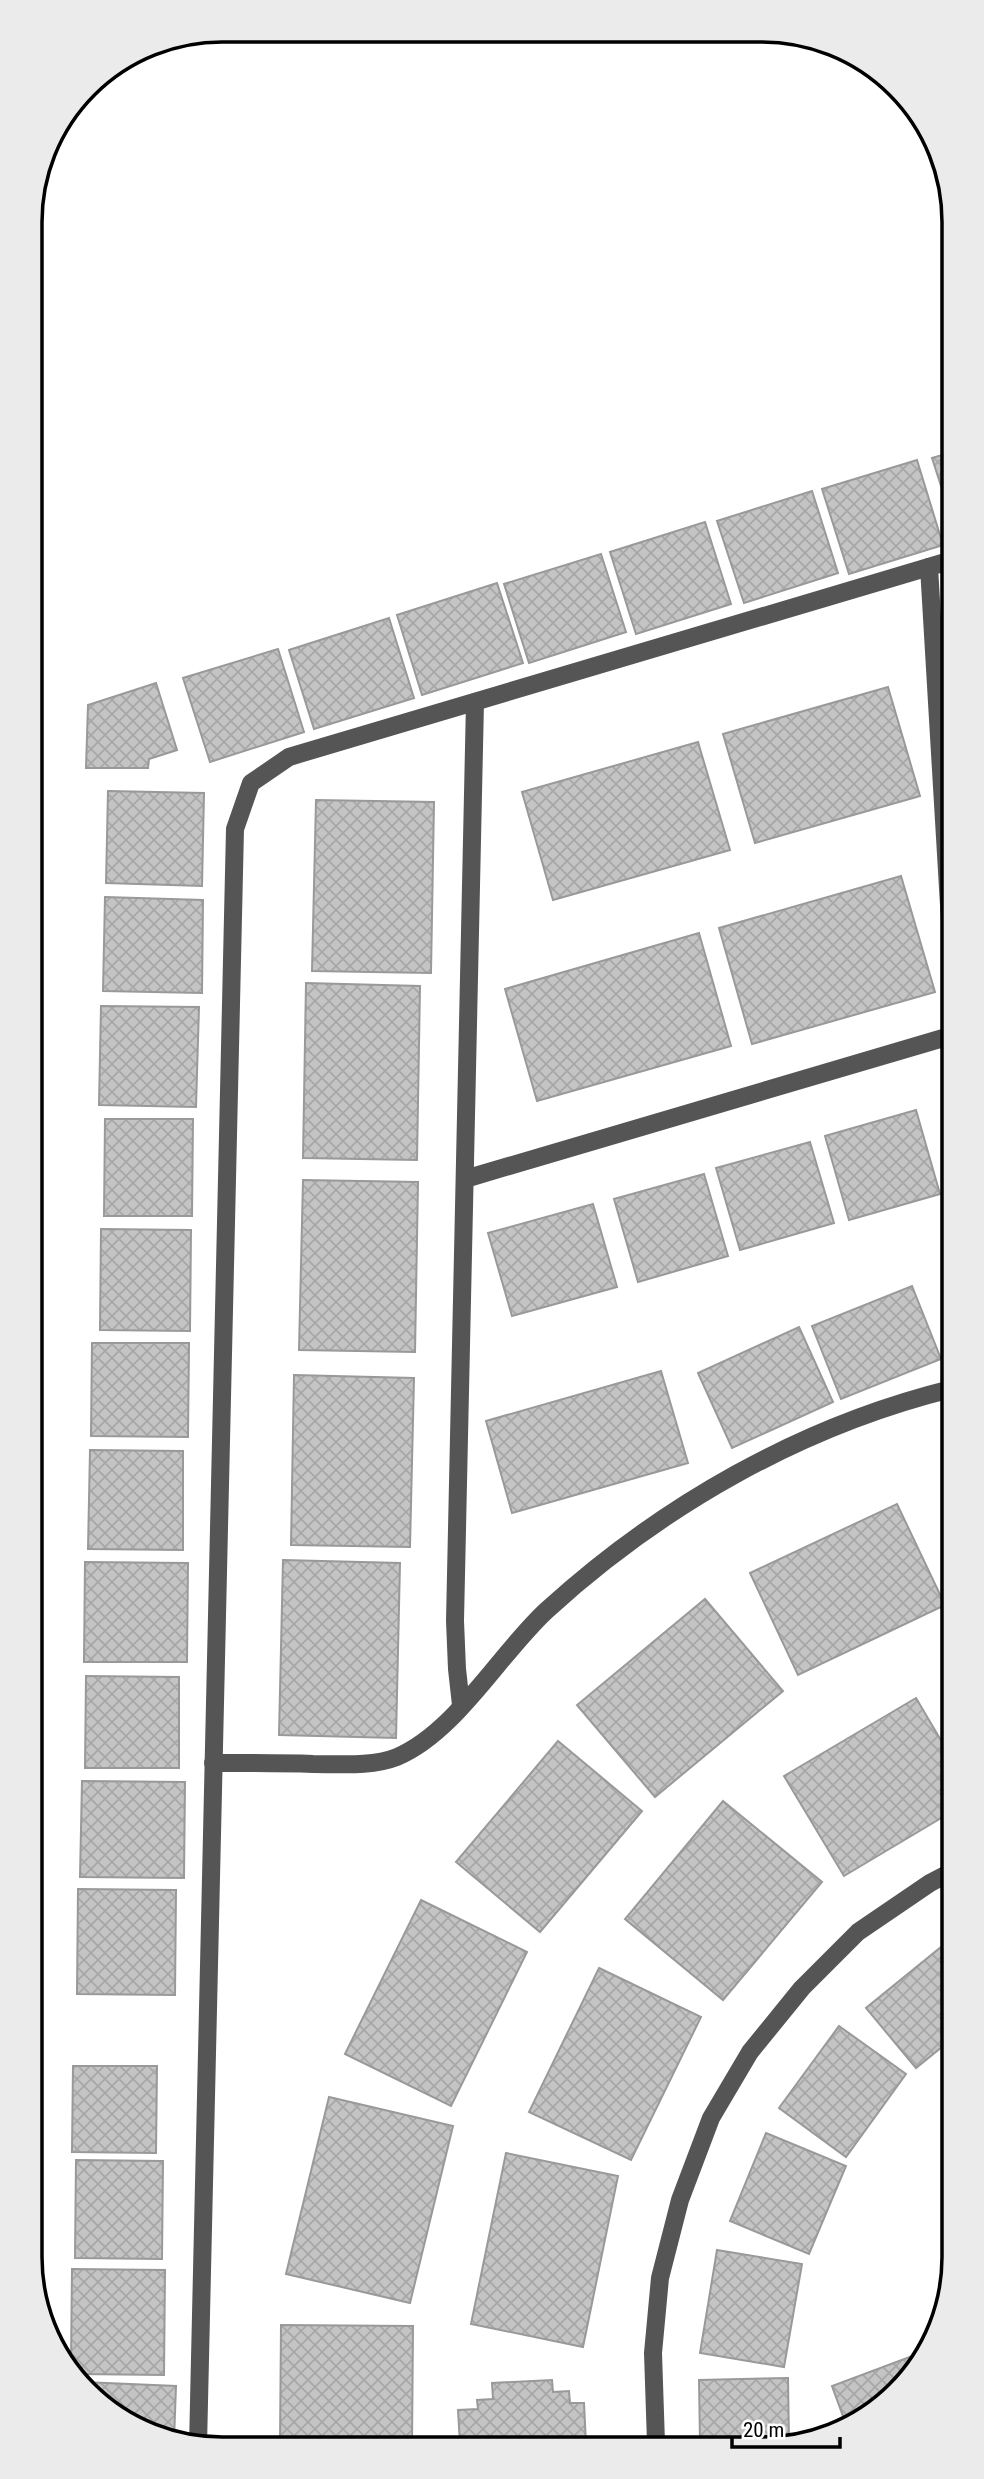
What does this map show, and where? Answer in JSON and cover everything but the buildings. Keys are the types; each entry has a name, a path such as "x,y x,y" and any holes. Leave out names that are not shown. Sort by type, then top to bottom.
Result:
{"street":[{"path":"198,2435 235,829 251,783 289,757 942,563"},
{"path":"929,567 942,787"},
{"path":"461,1706 455,1621 475,702"},
{"path":"465,1179 942,1038"},
{"path":"213,1763 357,1764 396,1757 430,1738 545,1612 598,1566 659,1520 741,1472 834,1426 908,1400 942,1391"},
{"path":"656,2437 653,2353 660,2278 680,2200 712,2118 750,2052 802,1988 858,1932 942,1876"}]}
